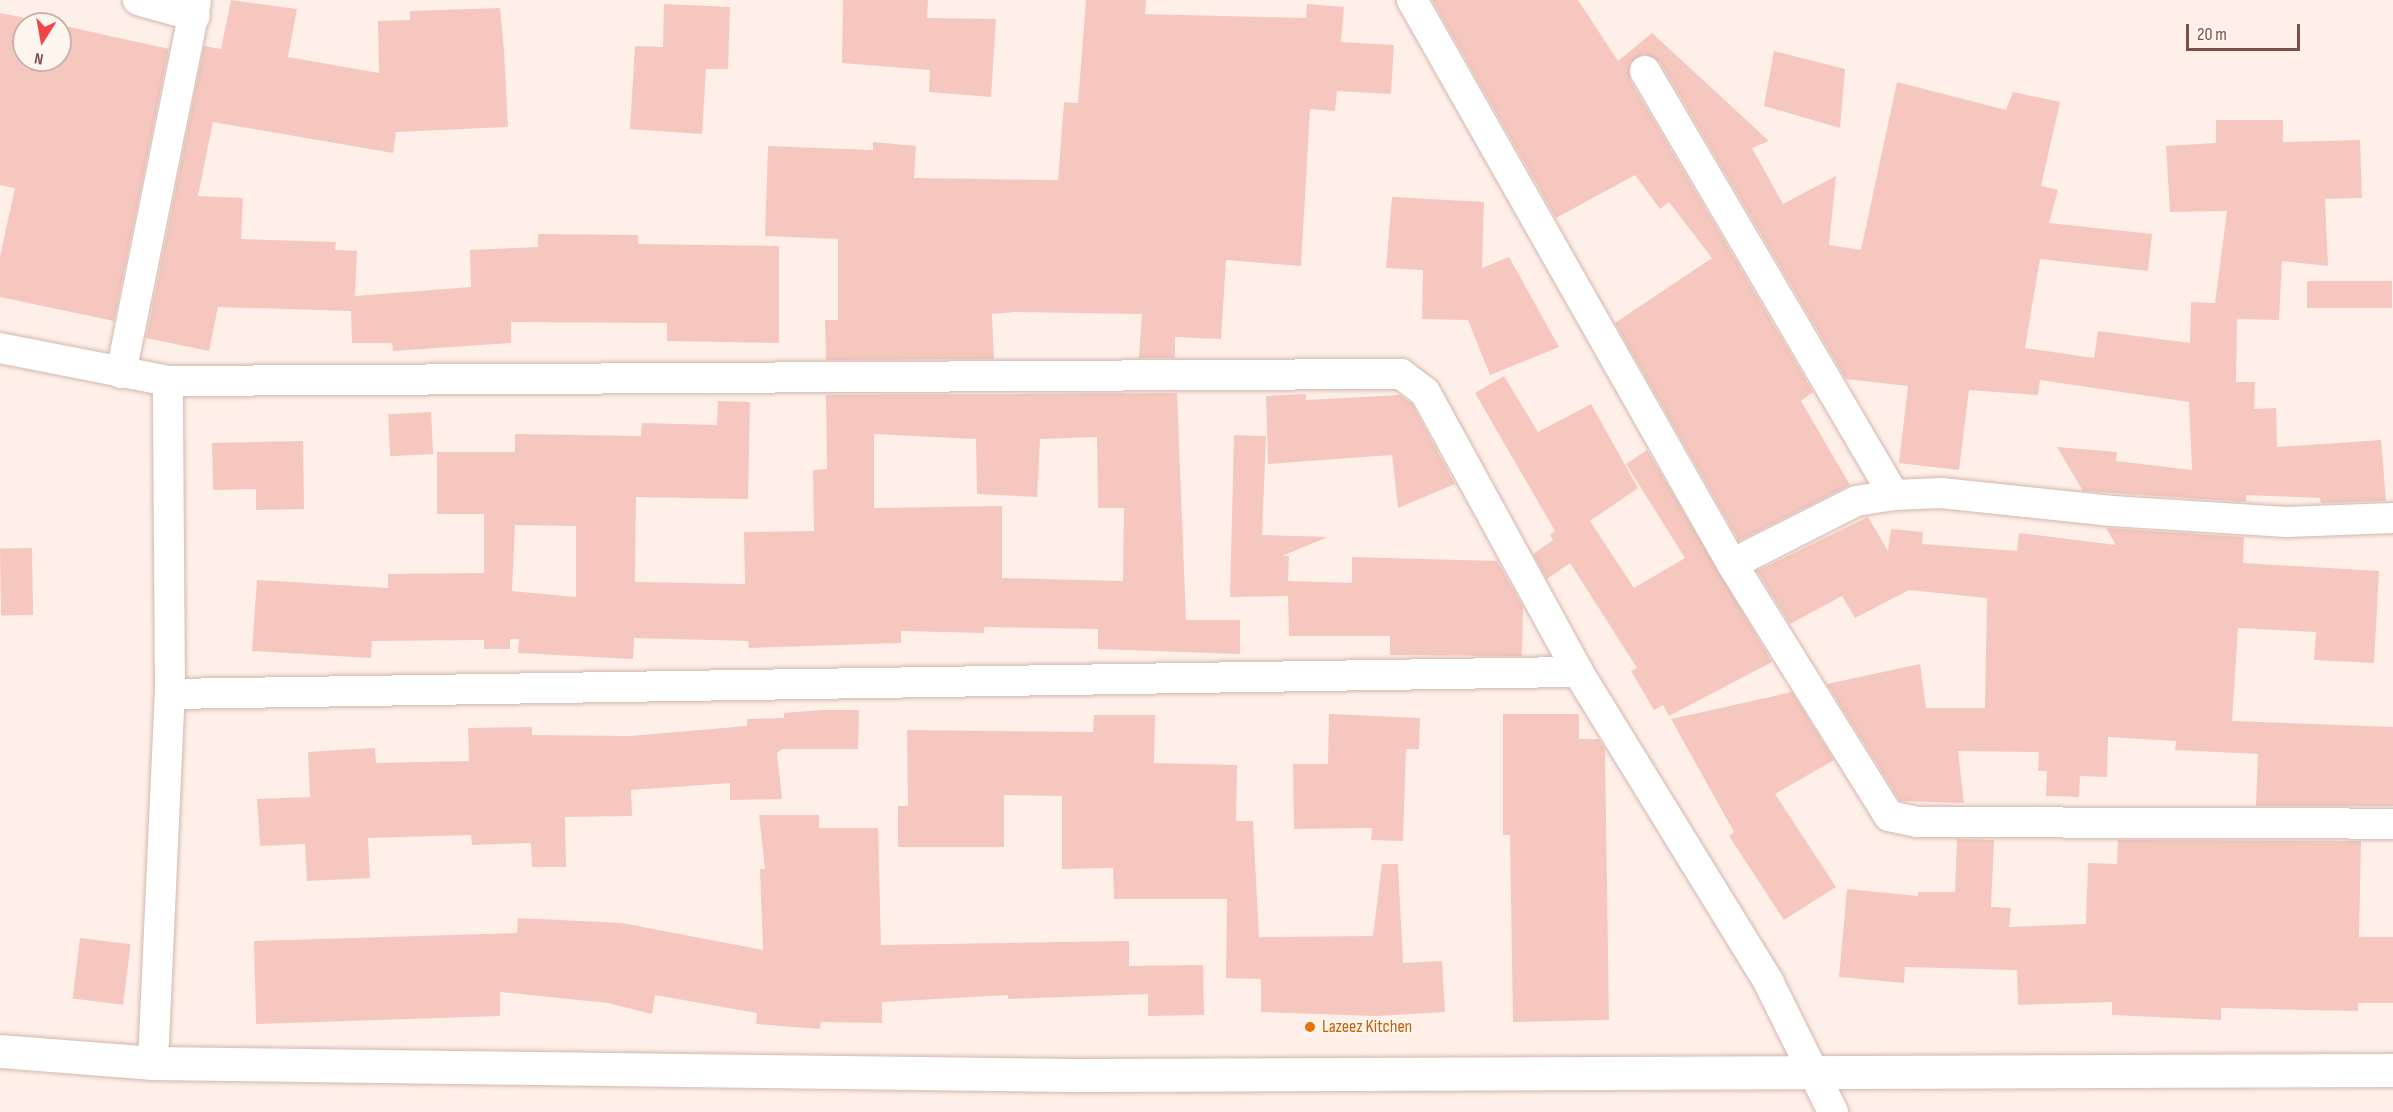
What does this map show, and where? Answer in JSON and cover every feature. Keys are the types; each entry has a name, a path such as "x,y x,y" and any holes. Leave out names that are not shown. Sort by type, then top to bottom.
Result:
{"street":[{"path":"120,373 195,8 138,0"},
{"path":"1412,0 1732,564 1889,816 1917,822 2393,824"},
{"path":"1645,71 1894,495"},
{"path":"0,348 168,381 1401,374 1425,393 1578,672 1769,983 1833,1112"},
{"path":"153,1063 170,694 168,381"},
{"path":"1732,564 1856,501 1894,495 1941,493 2112,511 2287,522 2393,518"},
{"path":"170,694 1578,672"},
{"path":"0,1051 153,1063 1074,1075 2393,1070"}],"building":[{"path":"231,0 297,9 288,57 379,73 378,21 410,20 410,11 500,8 508,127 396,132 393,153 213,122 198,196 243,198 241,239 336,242 335,250 357,251 355,296 471,287 470,250 538,247 538,234 638,235 638,244 779,246 779,343 667,341 667,323 511,322 511,343 393,351 392,343 352,343 351,311 218,307 209,351 146,338 204,46 221,49"},
{"path":"843,0 928,0 927,18 996,19 991,97 929,92 930,70 842,63"},
{"path":"1086,0 1146,0 1145,14 1306,18 1307,4 1344,7 1341,42 1394,45 1391,94 1337,91 1335,111 1310,109 1301,266 1226,260 1221,339 1175,337 1175,358 1139,358 1142,314 1015,312 992,314 994,359 826,360 825,320 838,320 838,239 765,236 768,146 873,150 873,142 916,146 914,178 1058,180 1064,102 1078,103"},
{"path":"1432,0 1578,0 1618,61 1652,33 1769,141 1752,148 1783,204 1836,176 1829,245 1861,250 1897,82 2006,110 2013,92 2060,102 2041,186 2058,190 2049,223 2152,234 2148,271 2040,259 2025,348 2094,358 2098,331 2190,343 2191,302 2215,303 2227,211 2170,212 2166,146 2216,143 2216,120 2283,120 2283,142 2360,140 2362,198 2325,199 2328,266 2282,261 2279,320 2237,319 2236,382 2255,382 2254,409 2276,408 2277,447 2381,440 2386,501 2321,503 2320,498 2246,495 2246,502 2083,491 2057,447 2117,452 2116,461 2192,470 2189,402 2040,380 2038,395 1969,390 1959,470 1899,463 1908,386 1846,379 1660,62 1644,54 1630,63 1630,80 1813,392 1801,401 1850,485 1739,541 1615,323 1712,258 1669,202 1660,209 1635,175 1556,218"},
{"path":"664,4 730,7 728,69 706,69 702,134 630,129 635,46 663,47"},
{"path":"0,13 12,15 12,72 72,72 72,28 169,49 114,321 0,297 0,257 15,188 0,185"},
{"path":"1774,51 1845,69 1840,128 1764,106"},
{"path":"1392,197 1484,202 1482,268 1509,257 1559,347 1490,375 1468,320 1422,319 1423,270 1386,268"},
{"path":"2307,281 2392,281 2392,308 2307,308"},
{"path":"1504,376 1538,432 1591,404 1638,488 1590,521 1634,588 1685,558 1626,464 1647,450 1772,662 1669,716 1663,705 1654,710 1631,671 1637,668 1570,563 1547,579 1533,554 1553,540 1550,535 1555,531 1475,393"},
{"path":"1177,393 1186,620 1240,620 1240,654 1098,649 1098,629 984,627 984,633 901,631 901,643 749,648 748,641 634,638 633,659 518,653 519,639 510,639 510,649 484,649 484,640 372,641 371,658 252,651 257,580 388,588 388,574 484,573 484,514 437,514 437,452 515,452 515,434 641,436 642,423 717,425 718,401 750,402 748,499 636,497 635,582 745,584 744,532 814,531 813,470 827,469 826,395","holes":["874,434 976,439 977,494 1037,497 1040,439 1097,437 1098,508 1124,508 1123,581 1002,578 1002,506 874,508","515,525 576,526 576,597 512,591"]},
{"path":"1306,394 1306,400 1400,395 1412,404 1455,484 1398,508 1392,455 1268,464 1266,396"},
{"path":"431,412 433,454 390,456 388,414"},
{"path":"1234,435 1266,436 1262,535 1328,537 1282,556 1289,556 1288,581 1352,583 1352,557 1497,561 1523,607 1522,656 1390,655 1390,636 1289,636 1288,592 1288,596 1230,597"},
{"path":"303,441 304,509 256,510 256,489 213,490 212,443"},
{"path":"1868,517 1888,551 1891,529 1923,532 1922,544 2017,551 2019,533 2116,545 2106,528 2244,537 2243,563 2379,571 2374,663 2314,660 2316,632 2238,628 2232,721 2393,727 2393,806 2256,806 2258,754 2175,750 2176,741 2108,737 2107,777 2080,776 2079,797 2046,796 2047,771 2038,771 2039,752 1958,751 1964,803 1900,801 1827,684 1920,664 1926,708 1985,708 1987,598 1909,590 1855,618 1842,596 1790,624 1757,571"},
{"path":"32,548 33,615 1,616 0,549"},
{"path":"1792,692 1834,760 1775,794 1836,887 1784,920 1729,836 1734,832 1671,719"},
{"path":"859,710 858,749 782,749 777,753 782,799 730,800 730,783 631,790 632,816 565,817 566,867 532,867 531,843 472,845 471,835 368,838 370,878 307,881 305,844 260,846 257,799 310,797 308,752 375,748 376,763 469,761 468,728 532,727 532,735 630,736 747,726 747,719 784,718 784,713"},
{"path":"1329,714 1420,718 1419,749 1406,749 1403,841 1371,840 1372,828 1294,829 1293,764 1328,764"},
{"path":"1503,714 1579,714 1579,739 1599,739 1605,750 1609,1020 1513,1022 1510,835 1503,835"},
{"path":"1094,715 1155,715 1154,763 1237,765 1236,821 1253,821 1259,937 1373,936 1382,864 1398,864 1403,963 1442,961 1445,1012 1376,1016 1261,1012 1261,979 1226,978 1227,899 1114,899 1113,868 1062,869 1062,796 1004,795 1004,847 898,847 898,806 908,806 907,730 1093,732"},
{"path":"759,815 819,815 819,828 878,828 881,945 1129,941 1129,966 1203,965 1204,1015 1148,1016 1148,994 1008,999 1008,995 882,1002 882,1023 821,1022 820,1029 756,1024 757,1013 655,995 652,1014 608,1003 500,992 500,1016 256,1024 254,941 517,933 518,918 622,923 763,950 760,869 765,869"},
{"path":"1957,839 1994,840 1991,907 2011,908 2009,927 2086,924 2088,863 2117,864 2118,840 2361,841 2359,937 2393,937 2393,1003 2358,1003 2358,1011 2221,1008 2221,1020 2112,1015 2112,1002 2018,1005 2017,970 1905,967 1904,983 1839,977 1847,889 1918,896 1918,892 1955,892"},
{"path":"80,938 131,944 123,1005 73,999"}],"place":[{"name":"Lazeez Kitchen","path":"1310,1027"}]}
